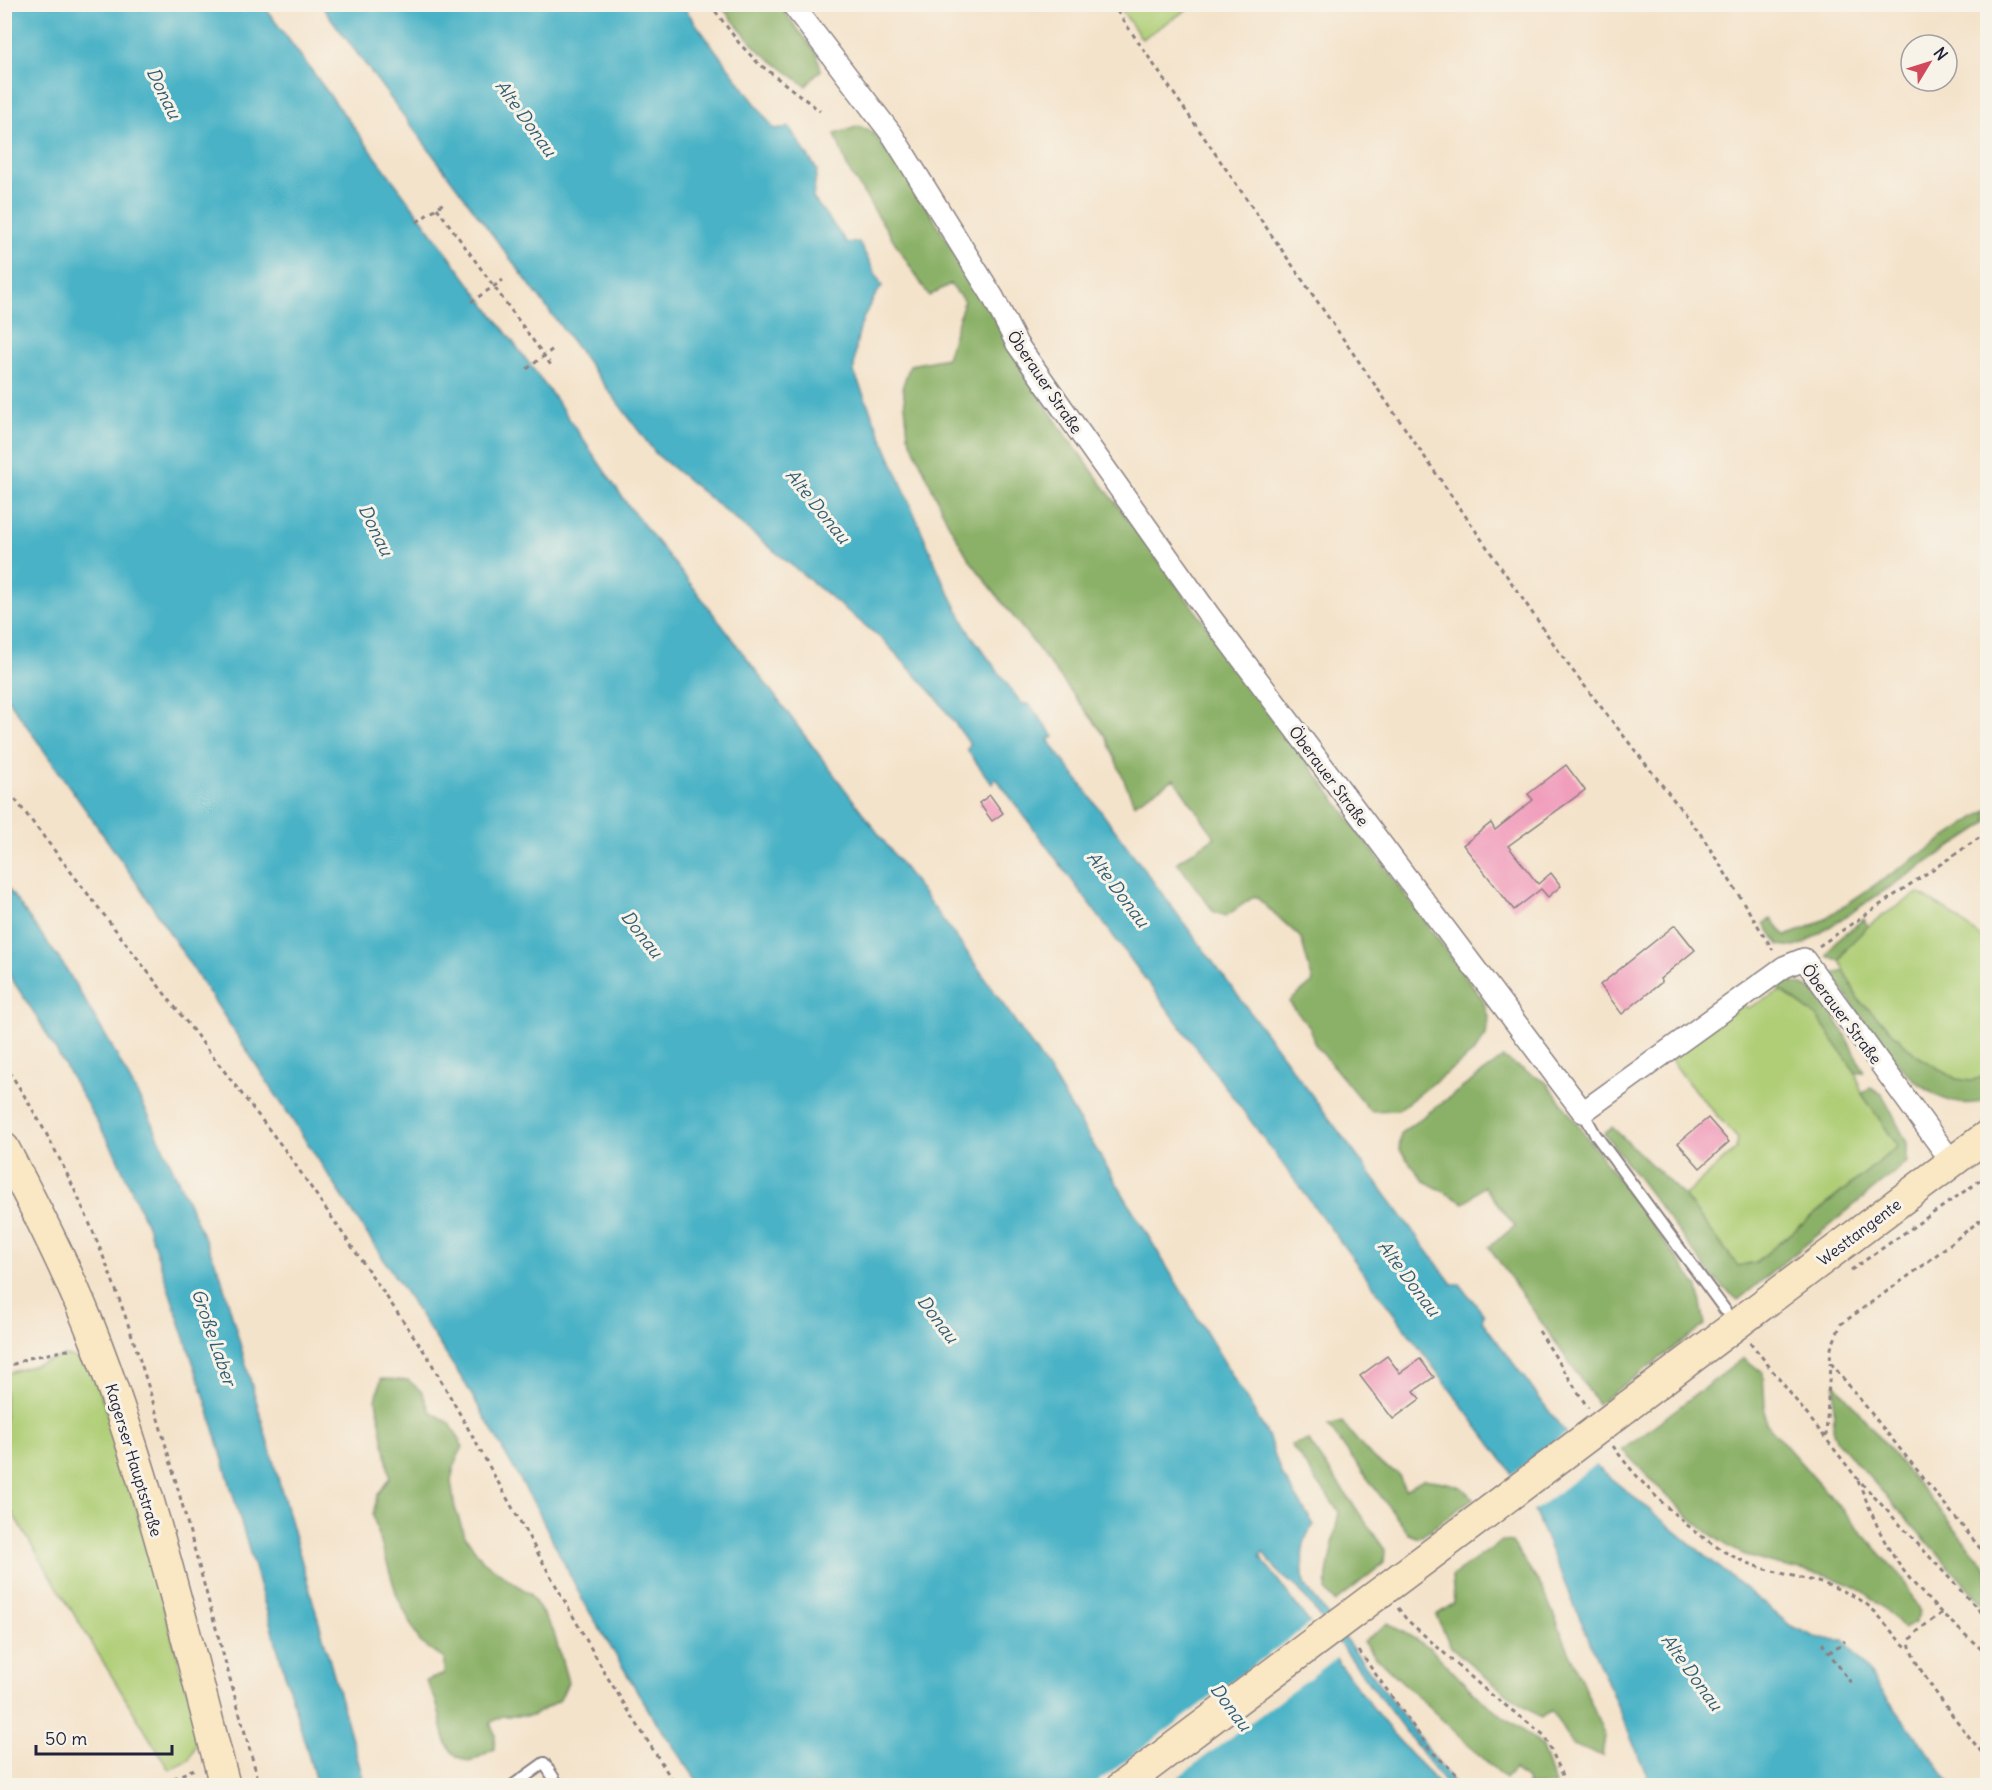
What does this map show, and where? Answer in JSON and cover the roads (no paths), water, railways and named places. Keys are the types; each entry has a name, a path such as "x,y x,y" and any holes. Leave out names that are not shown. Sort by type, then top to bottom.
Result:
{"main road":[{"name":"Westtangente","path":"1122,1785 1348,1618 1988,1135"},
{"name":"Kagerser Hauptstraße","path":"4,1148 38,1212 96,1344 130,1441 222,1772"}],"street":[{"name":"Öberauer Straße","path":"792,4 893,136 993,297 1017,344 1209,615 1583,1112 1794,963 1952,1162"}],"lane":[{"path":"1583,1112 1595,1134 1734,1326"},
{"path":"512,1785 544,1763 559,1785"}],"water":[{"name":"Donau","path":"4,5 263,5 559,404 627,504 697,592 964,948 1046,1066 1268,1435 1281,1473 1314,1525 1304,1545 1302,1560 1304,1584 1455,1785 1446,1785 1298,1588 1280,1574 1263,1552 1260,1556 1345,1671 1393,1734 1439,1785 700,1785 651,1714 583,1601 537,1509 466,1385 137,883 5,695"},
{"name":"Alte Donau","path":"321,5 682,5 774,129 789,127 817,170 813,198 847,243 859,242 882,286 860,326 854,372 942,579 969,632 1021,703 1030,705 1054,737 1048,740 1452,1284 1460,1284 1484,1315 1482,1321 1569,1438 1597,1467 1791,1626 1819,1639 1844,1640 1952,1785 1651,1785 1535,1513 1510,1470 996,778 992,784 967,750 970,744 935,696 884,641 656,454"},
{"name":"Große Laber","path":"4,883 65,967 111,1045 150,1118 220,1273 365,1785 317,1785 206,1401 149,1230 115,1153 35,1014 5,969"}]}
